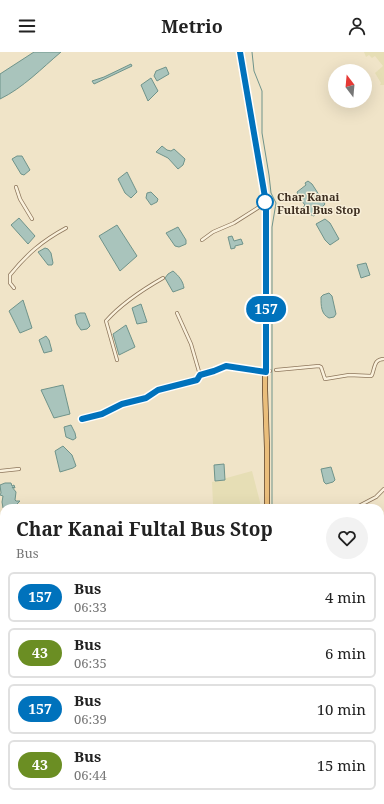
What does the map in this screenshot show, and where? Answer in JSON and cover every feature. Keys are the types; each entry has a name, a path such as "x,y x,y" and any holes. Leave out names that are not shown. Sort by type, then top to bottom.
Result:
{"highway":[{"path":"240,52 266,203 268,371 266,504"}],"street":[{"path":"16,187 20,199 32,219"},
{"path":"202,240 213,232 234,223 266,203"},
{"path":"14,288 10,283 10,275 22,260 34,248 66,228"},
{"path":"117,360 106,321 115,310 138,292 163,278"},
{"path":"177,313 191,344 200,375"},
{"path":"276,370 319,366 321,367 325,379 349,375 371,376 378,359 384,359"},
{"path":"82,419 102,414 122,404 146,398 158,390 197,380 200,375 226,366 268,371"},
{"path":"0,471 19,469"},
{"path":"363,504 376,497 384,489"}],"shaded area":[{"path":"364,52 384,52 384,85 380,85 381,83 375,73 383,66 375,56 372,58 369,55 366,57"},
{"path":"252,471 260,504 213,504 212,482"}],"water":[{"path":"34,52 61,52 24,84 0,99 0,74"},
{"path":"131,64 132,66 94,84 92,81 104,77"},
{"path":"166,67 169,74 157,81 154,76 156,71"},
{"path":"151,78 158,91 148,101 141,85"},
{"path":"162,146 171,151 174,149 185,159 183,165 178,169 168,158 156,152"},
{"path":"17,156 22,156 30,170 24,175 21,174 12,159"},
{"path":"127,172 137,192 131,198 125,193 118,179"},
{"path":"308,181 312,184 325,204 314,216 309,214 303,207 305,205 297,192 306,185 305,183"},
{"path":"151,192 158,199 157,202 151,205 146,198 147,193"},
{"path":"19,218 35,236 28,244 11,225"},
{"path":"325,219 330,223 339,239 330,245 325,240 316,224"},
{"path":"117,225 137,256 120,271 99,236"},
{"path":"178,227 186,240 186,244 179,247 175,246 166,233"},
{"path":"232,236 234,241 241,239 243,244 235,246 235,248 231,249 228,237"},
{"path":"45,248 51,253 52,265 48,265 38,252"},
{"path":"366,263 370,275 361,278 357,265"},
{"path":"173,271 183,283 184,288 173,292 165,278"},
{"path":"329,293 332,296 336,314 334,317 329,318 324,314 321,307 321,297"},
{"path":"23,300 32,328 20,333 9,311"},
{"path":"141,304 147,322 137,324 132,308"},
{"path":"85,313 90,326 87,329 81,330 77,324 75,315"},
{"path":"126,325 135,347 119,355 113,334"},
{"path":"46,336 49,340 52,351 44,353 39,340"},
{"path":"63,385 70,414 54,418 41,390"},
{"path":"71,425 76,438 73,440 66,437 64,427"},
{"path":"63,446 72,455 76,466 60,472 55,451"},
{"path":"224,464 225,480 215,481 214,465"},
{"path":"331,467 335,480 326,484 324,482 321,469"},
{"path":"11,483 12,486 14,485 15,488 12,487 16,492 15,500 20,501 17,504 2,504 3,496 0,495 0,485"}],"waterway":[{"path":"252,52 254,71 262,91 262,133 271,193 276,203 272,227 272,504"}],"bus line":[{"name":"157","path":"82,419 102,414 122,404 146,398 158,390 197,380 199,379 200,375 226,366 266,372 266,203 240,52"}],"place":[{"name":"Char Kanai Fultal Bus Stop","path":"265,202"}]}
